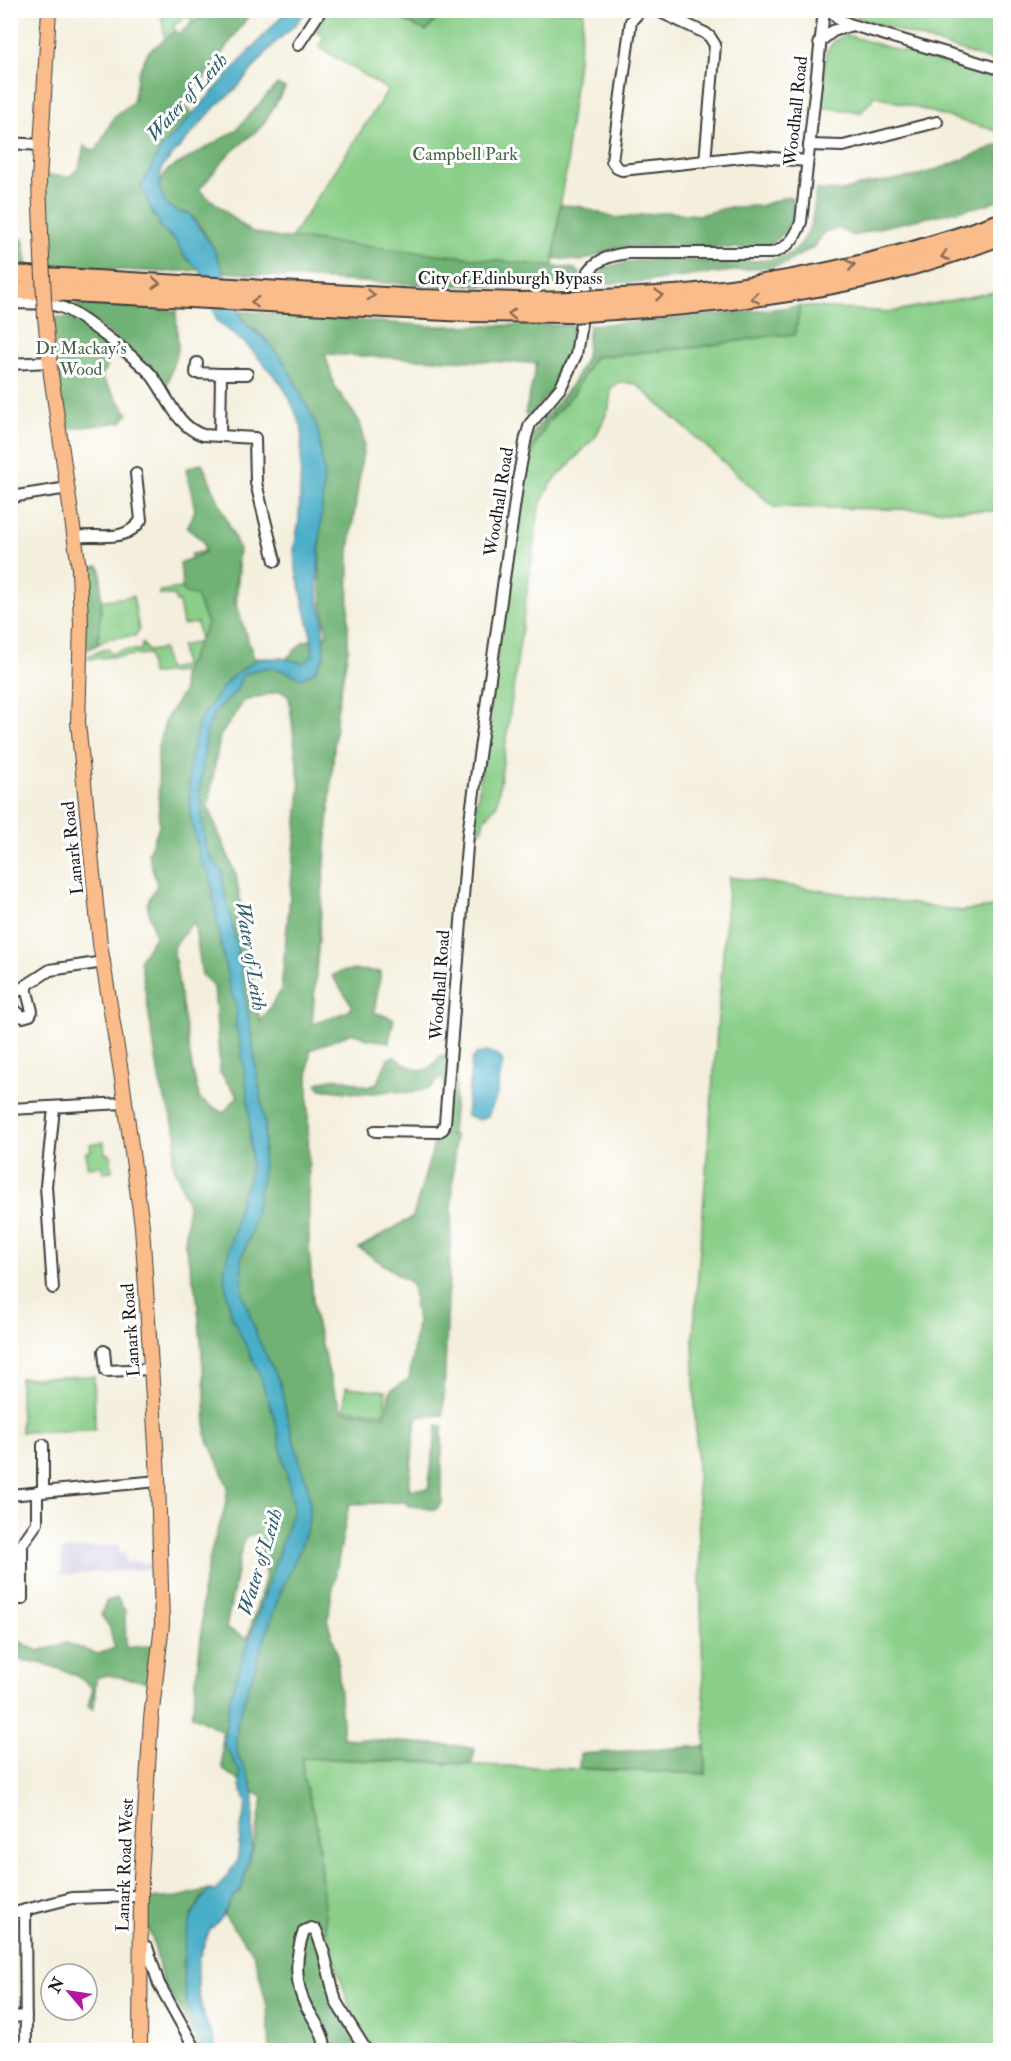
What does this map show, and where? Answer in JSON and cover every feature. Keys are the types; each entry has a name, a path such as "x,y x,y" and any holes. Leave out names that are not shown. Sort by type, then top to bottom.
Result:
{"highway":[{"name":"City of Edinburgh Bypass","path":"10,290 98,287 313,299 466,313 572,307 706,290 818,272 905,252 1000,222"},
{"name":"City of Edinburgh Bypass","path":"600,305 681,308 832,285 940,258 1000,237"},
{"name":"City of Edinburgh Bypass","path":"10,274 98,287"}],"main road":[{"name":"Lanark Road","path":"49,10 39,181 45,317 49,362 75,537 81,602 78,722 104,962 142,1226 152,1369 163,1607 155,1682"},
{"name":"Lanark Road West","path":"140,2050 140,1896 155,1682"}],"street":[{"path":"298,45 321,10"},
{"path":"641,10 631,21 612,160 617,168 622,170 751,156 807,161"},
{"path":"656,10 705,33 715,45 705,162"},
{"name":"Woodhall Road","path":"375,1131 438,1132 445,1123 468,834 518,480 530,424 561,387 576,355 589,271 601,260 612,255 771,253 781,250 794,238 798,231 824,10"},
{"path":"830,10 840,20 852,25 1000,69"},
{"path":"819,42 834,31 852,25"},
{"path":"809,145 843,146 937,122"},
{"path":"10,143 40,145"},
{"path":"10,303 52,305 71,311 147,370 175,412 190,429 203,435 255,438 256,483 275,561"},
{"path":"10,364 49,362"},
{"path":"197,363 196,373 247,374"},
{"path":"220,436 221,374"},
{"path":"75,537 88,535 108,537 128,533 141,520 133,503 136,474"},
{"path":"10,500 17,496 68,488"},
{"path":"10,996 26,988 50,970 104,962"},
{"path":"10,1006 23,1017 30,1016 32,1011 26,988"},
{"path":"10,1109 124,1103"},
{"path":"53,1288 46,1186 54,1108"},
{"path":"105,1351 106,1371 152,1369"},
{"path":"10,1599 22,1599 22,1544 37,1523 43,1445"},
{"path":"10,1495 158,1481"},
{"path":"10,1914 72,1898 140,1896"},
{"path":"25,1910 26,2050"},
{"path":"326,2050 316,2021 299,1988 298,1947 304,1931 311,1928 316,1930 324,1953 336,2002 366,2050"},
{"path":"140,1943 147,1947 163,1993 196,2050"},
{"path":"10,2017 26,2016"}],"shaded area":[{"path":"119,1545 120,1553 125,1552 126,1562 154,1563 154,1569 61,1575 62,1550"}],"green space":[{"path":"403,10 445,11 426,31 402,19"},
{"path":"153,11 209,11 190,27 192,22 188,16 173,26 176,31 165,40 161,12"},
{"path":"209,11 252,11 184,106 193,114 160,150 141,187 170,237 176,241 185,257 200,270 162,272 47,266 43,175 69,177 79,168 84,146 96,151 114,117 133,102 138,73 148,52 176,31 178,34"},
{"name":"Campbell Park","path":"327,11 403,11 402,19 426,31 445,11 584,11 567,150 568,166 563,184 553,267 291,238 388,90 319,47 324,37 314,29"},
{"path":"845,11 1000,11 1000,63 858,18"},
{"path":"846,35 1000,80 1000,132 873,95 872,100 861,112 820,107 827,51 835,40"},
{"path":"277,84 285,88 262,126 227,156 199,190 250,231 279,238 575,269 580,273 577,284 488,286 400,284 223,272 200,226 189,213 182,213 166,205 159,186 166,171 235,131"},
{"path":"1000,144 1000,199 985,205 882,227 854,236 839,229 824,232 815,246 783,265 639,282 599,284 600,274 606,267 637,261 656,259 727,262 781,257 799,246 808,232 813,216 816,190 843,191 866,184 913,177"},
{"path":"788,196 793,199 792,221 784,233 770,245 744,248 618,247 581,261 554,258 560,205 578,206 615,218 669,212 699,215 730,207 760,206"},
{"path":"23,239 28,266 11,265 11,240"},
{"path":"1000,291 1000,511 774,507 636,384 620,382 611,388 609,408 596,436 550,485 539,507 497,804 484,820 481,831 474,830 483,754 487,750 493,713 490,708 503,613 510,598 509,581 522,478 528,469 535,445 548,422 574,393 594,357 699,347 777,335 795,335 800,306 890,312"},
{"path":"77,302 176,311 178,348 167,385 151,366 77,308"},
{"path":"800,306 795,335 777,335 699,347 594,357 574,393 548,422 535,445 528,469 522,478 529,438 573,383 586,357 589,325 656,321"},
{"path":"234,311 432,326 572,325 568,360 554,388 529,416 525,414 537,363 325,354 335,387 360,422 364,444 349,551 348,650 337,711 312,1024 349,1011 352,1005 332,976 343,971 381,972 374,1012 394,1019 389,1042 368,1039 352,1033 310,1050 308,1078 309,1247 314,1313 332,1385 342,1411 385,1415 390,1391 409,1379 417,1323 412,1284 359,1248 413,1217 436,1137 444,1135 436,1125 446,1101 443,1074 432,1087 412,1093 391,1091 365,1094 320,1089 317,1084 337,1079 369,1087 377,1083 388,1058 394,1056 404,1064 420,1071 429,1069 441,1056 459,1052 452,1133 448,1135 455,1135 443,1415 416,1417 409,1489 428,1489 437,1425 442,1426 442,1503 435,1510 407,1505 407,1502 349,1504 328,1623 337,1652 343,1738 461,1746 475,1749 472,1763 302,1758 303,1775 317,1827 326,1931 318,1941 333,1995 362,2050 270,2050 267,2006 254,1954 224,1915 253,1850 263,1798 222,1769 222,1731 192,1715 202,1629 202,1592 213,1544 224,1512 228,1487 206,1435 205,1390 197,1297 185,1244 188,1205 172,1160 177,1136 160,1083 140,959 155,937 147,903 157,885 148,853 159,827 158,747 166,719 183,692 182,676 207,624 196,596 183,592 180,563 205,552 203,541 187,528 195,510 186,469 202,463 239,548 234,599 254,658 286,659 303,642 327,635 320,585 319,500 295,383 265,339","holes":["280,691 289,697 300,789 281,991 260,1022 236,875 208,807 220,736 244,701","194,921 202,975 214,986 220,1073 238,1096 223,1113 200,1100 192,1068 173,948","257,1533 266,1577 247,1639 226,1628 242,1545 246,1537"]},
{"name":"Dr Mackay's Wood","path":"54,317 70,318 102,339 111,349 101,377 128,414 122,422 67,429 55,361"},
{"path":"234,545 239,569 236,610 189,672 151,674 149,654 88,659 88,656 108,648 110,654 123,650 141,650 142,643 148,651 163,649 167,669 184,666 181,646 200,642 197,623 183,625 179,602 176,602 174,595 160,595 160,591 197,586 191,554"},
{"path":"99,566 101,610 98,643 89,649 81,648 82,569"},
{"path":"133,596 139,630 135,636 110,638 89,649 91,602"},
{"path":"729,877 961,911 1000,906 1000,2050 372,2050 351,2011 326,1931 317,1827 303,1775 302,1758 706,1774 693,1339"},
{"path":"104,1142 105,1154 110,1154 112,1171 103,1172 102,1166 87,1167 86,1152 91,1151 90,1144"},
{"path":"94,1376 95,1430 21,1432 20,1378"},
{"path":"346,1387 386,1391 384,1413 344,1409"},
{"path":"117,1598 125,1611 126,1648 155,1645 148,1682 107,1675 96,1678 94,1710 88,1706 93,1689 77,1677 55,1667 11,1660 11,1637 38,1651 66,1643 98,1654 115,1648 109,1626 101,1615 106,1601"},
{"path":"705,1746 706,1774 579,1768 580,1754"},
{"path":"211,1890 202,1897 193,1913 188,1931 191,2016 205,2049 198,2048 182,2012 163,1984 153,1940 146,1926 147,1899 178,1897"}],"water":[{"path":"286,11 306,11 162,167 159,186 166,205 182,213 189,213 214,249 244,323 264,338 285,363 317,426 324,472 317,589 323,618 324,657 314,672 301,678 271,668 258,669 242,676 236,692 214,713 207,732 200,789 206,851 222,871 231,917 265,1125 262,1178 250,1236 241,1259 243,1295 258,1339 280,1383 310,1502 308,1525 279,1596 238,1719 236,1739 238,1757 247,1772 254,1793 252,1849 241,1890 233,1897 221,1918 210,1930 198,1960 198,1990 203,2015 218,2050 206,2050 186,2001 183,1967 186,1938 189,1924 202,1899 211,1890 215,1892 237,1862 247,1803 240,1786 240,1772 223,1742 230,1697 294,1507 274,1416 259,1373 232,1317 227,1295 224,1273 241,1197 248,1184 251,1164 249,1108 241,1046 235,1025 237,1009 230,989 210,877 201,861 190,816 190,758 200,719 228,680 257,659 281,658 304,663 313,655 311,635 295,566 294,550 299,520 302,428 288,395 279,381 247,345 217,321 200,270 185,257 176,241 159,226 160,222 155,217 141,187 160,150"},
{"path":"487,1052 498,1055 503,1061 496,1098 488,1116 479,1120 466,1115 472,1060 476,1054"}],"water label":[{"name":"Water of Leith","path":"187,97"},
{"name":"Water of Leith","path":"251,956"},
{"name":"Water of Leith","path":"260,1562"}]}
